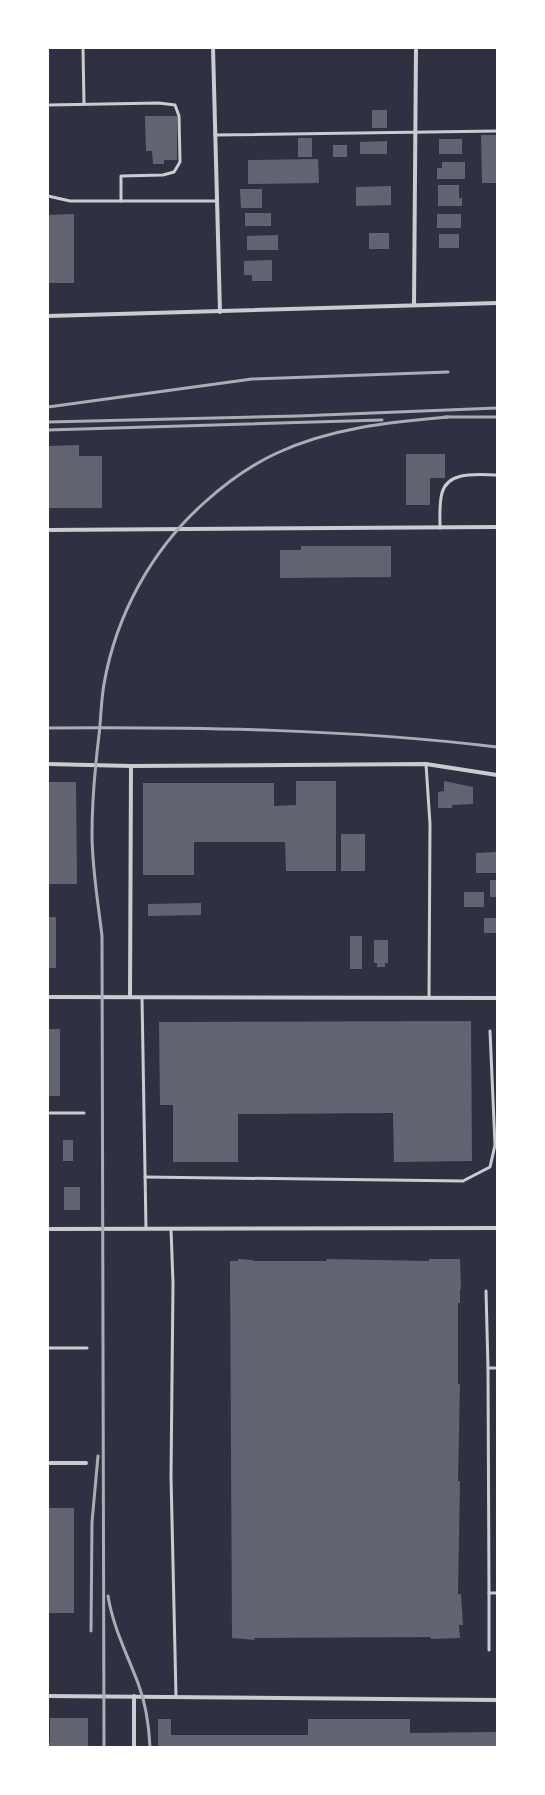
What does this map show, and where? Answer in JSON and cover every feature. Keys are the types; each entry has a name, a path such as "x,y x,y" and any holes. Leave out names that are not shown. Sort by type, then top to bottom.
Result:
{"street":[{"path":"213,48 220,312"},
{"path":"414,305 416,48"},
{"path":"48,316 497,303"},
{"path":"48,530 497,527"},
{"path":"48,764 131,766 426,764 497,775"},
{"path":"130,996 131,766"},
{"path":"48,997 497,998"},
{"path":"48,1230 497,1228"},
{"path":"48,1463 86,1463"},
{"path":"48,1696 497,1700"},
{"path":"134,1696 134,1747"}],"lane":[{"path":"83,48 84,104"},
{"path":"48,105 175,105 180,116 180,162 174,172 163,175 121,176 121,201"},
{"path":"215,135 497,131"},
{"path":"48,196 70,201 216,201"},
{"path":"440,528 442,493 444,486 452,478 465,475 497,475"},
{"path":"426,764 430,824 429,998"},
{"path":"142,997 146,1229"},
{"path":"145,1177 463,1181 490,1167 495,1145 490,1031"},
{"path":"48,1113 84,1113"},
{"path":"171,1229 173,1283 171,1476 176,1696"},
{"path":"486,1291 488,1368 489,1650"},
{"path":"48,1348 87,1348"},
{"path":"488,1368 497,1368"},
{"path":"489,1593 497,1593"}],"building":[{"path":"372,110 387,110 387,128 372,128"},
{"path":"145,116 177,116 177,160 164,160 164,164 153,164 152,151 146,151"},
{"path":"481,135 497,135 497,183 482,183"},
{"path":"298,138 312,138 312,157 298,157"},
{"path":"439,139 462,139 462,154 439,154"},
{"path":"387,141 387,154 360,154 360,142"},
{"path":"333,145 347,145 347,157 333,157"},
{"path":"318,159 319,183 248,184 248,160"},
{"path":"442,162 465,162 465,179 437,179 437,168 442,168"},
{"path":"438,185 459,185 459,198 462,198 462,206 438,206"},
{"path":"391,186 391,205 356,206 356,187"},
{"path":"240,189 262,189 262,208 241,208"},
{"path":"245,213 271,213 271,226 245,226"},
{"path":"74,214 74,283 48,283 48,215"},
{"path":"437,214 461,214 461,228 437,228"},
{"path":"369,233 389,233 389,249 369,249"},
{"path":"439,234 459,234 459,248 439,248"},
{"path":"278,235 278,250 247,250 247,236"},
{"path":"272,260 272,281 252,281 252,275 244,275 244,261"},
{"path":"79,445 79,456 102,456 102,508 48,508 48,446"},
{"path":"406,454 445,454 445,478 430,478 430,505 406,505"},
{"path":"301,546 391,546 391,577 280,578 280,550 301,550"},
{"path":"296,781 336,781 336,871 286,871 285,842 194,842 194,875 143,875 143,783 274,783 274,806 296,805"},
{"path":"444,781 473,787 473,804 452,805 452,808 438,808 438,792 444,791"},
{"path":"48,782 76,782 77,884 48,884"},
{"path":"341,834 365,834 365,871 341,871"},
{"path":"497,852 497,873 476,873 476,853"},
{"path":"490,880 497,880 497,897 490,897"},
{"path":"464,892 484,892 484,907 464,907"},
{"path":"201,903 201,915 148,916 148,904"},
{"path":"48,917 56,917 56,968 48,968"},
{"path":"484,918 497,918 497,933 484,933"},
{"path":"350,936 362,936 362,969 350,969"},
{"path":"374,940 388,940 388,963 385,963 385,967 377,967 377,963 374,963"},
{"path":"471,1021 472,1161 394,1162 393,1113 238,1114 238,1162 173,1162 173,1105 160,1105 159,1022"},
{"path":"48,1029 60,1029 60,1096 48,1096"},
{"path":"63,1140 73,1140 73,1161 63,1161"},
{"path":"64,1187 80,1187 80,1210 64,1210"},
{"path":"238,1259 253,1261 326,1261 327,1259 429,1261 429,1259 460,1259 461,1289 460,1303 458,1303 458,1384 460,1384 458,1481 460,1481 458,1594 461,1594 463,1625 459,1625 460,1638 254,1638 255,1640 232,1638 230,1261 238,1261"},
{"path":"48,1508 74,1508 74,1613 48,1613"},
{"path":"50,1718 88,1718 88,1747 48,1747 48,1743 50,1743"},
{"path":"158,1719 171,1719 171,1735 308,1735 308,1719 410,1719 410,1733 497,1732 497,1747 158,1747"}],"railway":[{"path":"48,407 252,379 448,372"},
{"path":"48,422 298,416 497,408"},
{"path":"444,417 497,417"},
{"path":"104,1747 102,936 94,872 92,834 94,784 102,697 110,658 117,633 127,608 153,562 186,520 230,481 258,463 297,444 340,432 383,424 448,417"},
{"path":"48,430 382,420"},
{"path":"48,728 273,730 385,736 497,747"},
{"path":"91,1631 92,1522 98,1456"},
{"path":"108,1596 113,1619 143,1699 148,1723 150,1747"}]}
